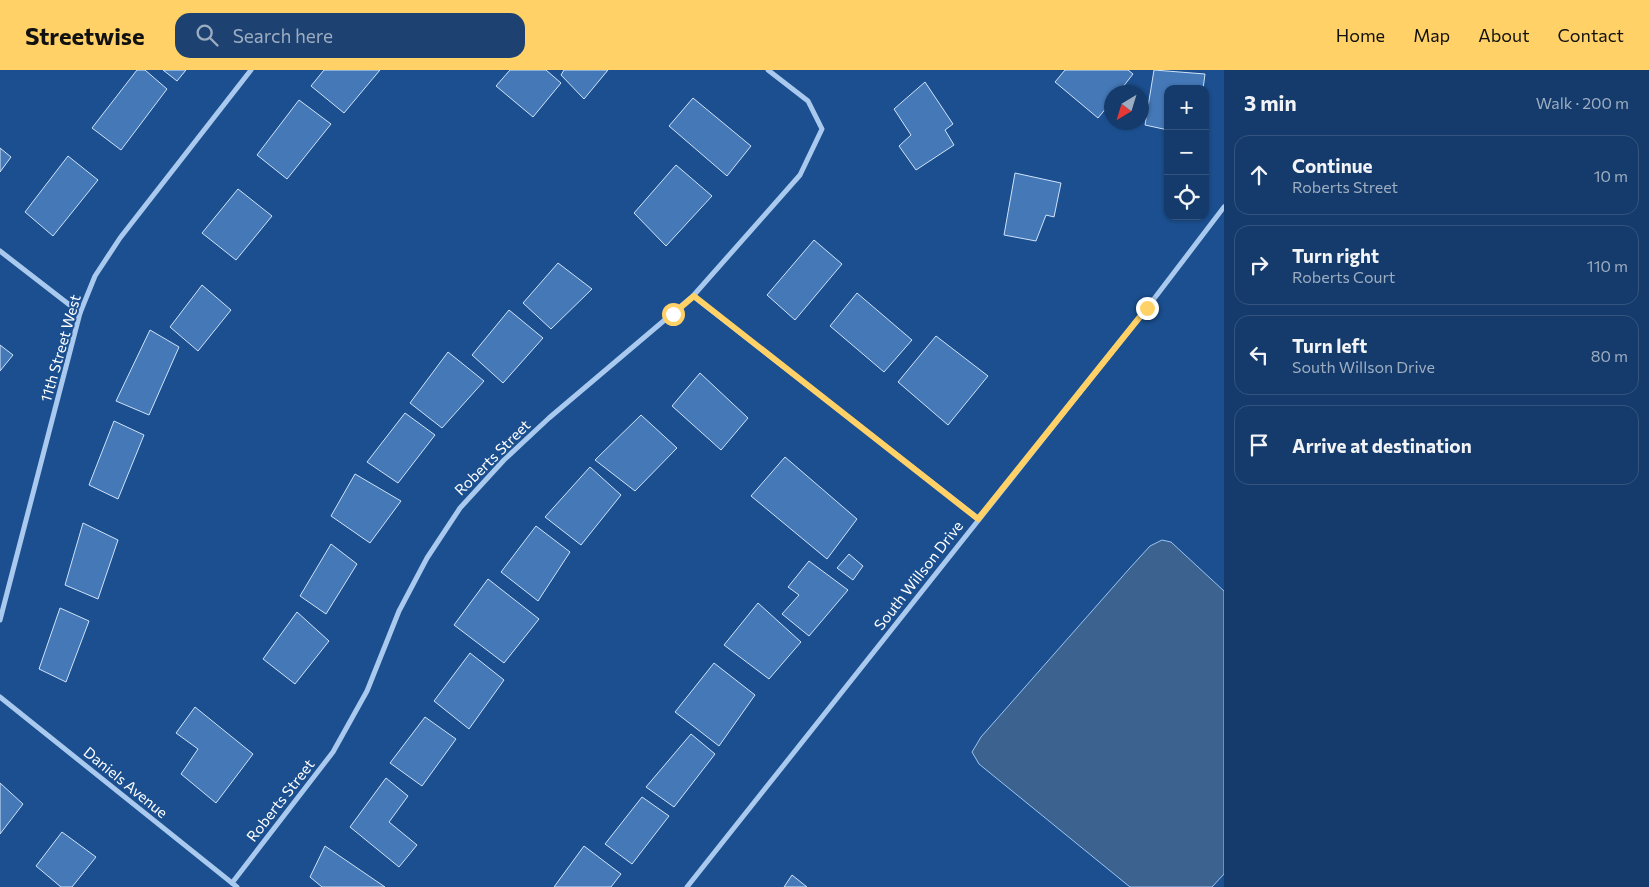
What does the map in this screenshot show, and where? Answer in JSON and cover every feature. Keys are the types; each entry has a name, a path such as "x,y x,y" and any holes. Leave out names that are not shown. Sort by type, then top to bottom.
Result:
{"street":[{"name":"11th Street West","path":"0,620 80,313 96,276 120,238 251,70"},
{"name":"Roberts Street","path":"235,885 333,752 367,691 399,611 427,558 460,508 504,460 549,418 694,296 800,175 822,129 808,101 768,70"},
{"name":"South Willson Drive","path":"687,887 1135,323 1224,207"},
{"path":"0,251 80,313"},
{"path":"694,296 978,519"},
{"name":"Daniels Avenue","path":"0,697 235,885"}],"water":[{"path":"1162,540 1171,542 1224,591 1224,874 1212,887 1130,887 979,764 972,752 981,737 1129,569 1150,546"}],"building":[{"path":"137,70 145,70 167,89 121,150 92,128"},
{"path":"163,70 186,70 177,81"},
{"path":"324,70 380,70 344,113 311,86"},
{"path":"510,70 546,70 561,83 533,117 496,86"},
{"path":"564,70 608,70 584,99 561,75"},
{"path":"1065,70 1128,70 1133,74 1124,85 1104,85 1104,111 1098,118 1055,82"},
{"path":"1154,70 1205,74 1204,85 1164,85 1164,129 1149,126 1149,101"},
{"path":"925,82 953,124 945,130 954,145 916,170 899,146 911,135 894,109"},
{"path":"693,98 751,146 727,176 669,126"},
{"path":"299,100 331,124 287,179 257,155"},
{"path":"0,148 11,157 0,172"},
{"path":"68,156 98,180 53,236 25,212"},
{"path":"676,165 712,196 666,246 634,213"},
{"path":"1015,173 1061,183 1054,217 1046,215 1036,241 1004,235"},
{"path":"238,189 272,216 236,260 202,233"},
{"path":"814,240 842,264 795,320 767,295"},
{"path":"558,263 592,289 551,329 523,303"},
{"path":"202,285 231,310 198,351 170,327"},
{"path":"857,293 912,340 884,372 830,326"},
{"path":"509,310 543,338 503,383 472,355"},
{"path":"150,330 179,347 149,415 116,401"},
{"path":"936,336 988,376 948,425 898,382"},
{"path":"0,345 13,355 0,371"},
{"path":"448,352 484,381 442,428 410,403"},
{"path":"700,373 748,418 721,450 672,406"},
{"path":"405,413 435,435 398,483 367,462"},
{"path":"641,415 677,448 635,491 595,460"},
{"path":"114,421 144,435 118,499 89,485"},
{"path":"785,457 857,519 827,559 751,496"},
{"path":"590,467 621,495 581,545 545,517"},
{"path":"355,474 401,501 370,543 331,516"},
{"path":"83,523 118,540 98,599 65,585"},
{"path":"536,526 570,552 538,601 501,572"},
{"path":"331,544 357,564 326,614 300,596"},
{"path":"849,554 863,566 853,580 837,568"},
{"path":"809,561 848,590 809,636 782,614 799,595 788,587"},
{"path":"488,579 539,619 504,663 454,625"},
{"path":"758,603 801,642 769,679 724,645"},
{"path":"60,608 89,621 66,682 39,669"},
{"path":"297,612 329,641 295,684 263,659"},
{"path":"470,653 504,680 469,729 434,701"},
{"path":"714,663 755,695 719,746 675,712"},
{"path":"195,707 253,754 216,803 181,774 198,749 176,733"},
{"path":"425,717 456,739 422,786 390,763"},
{"path":"691,734 715,754 674,807 646,787"},
{"path":"386,778 408,796 389,822 417,845 399,867 350,827"},
{"path":"0,783 23,804 0,834"},
{"path":"642,797 669,816 632,864 605,844"},
{"path":"62,832 96,857 72,887 61,887 36,866"},
{"path":"325,846 385,887 322,887 310,877"},
{"path":"584,846 621,874 611,887 554,887"},
{"path":"792,875 807,887 784,887"}],"route":[{"path":"673,314 694,296 978,519 1147,308"}]}
